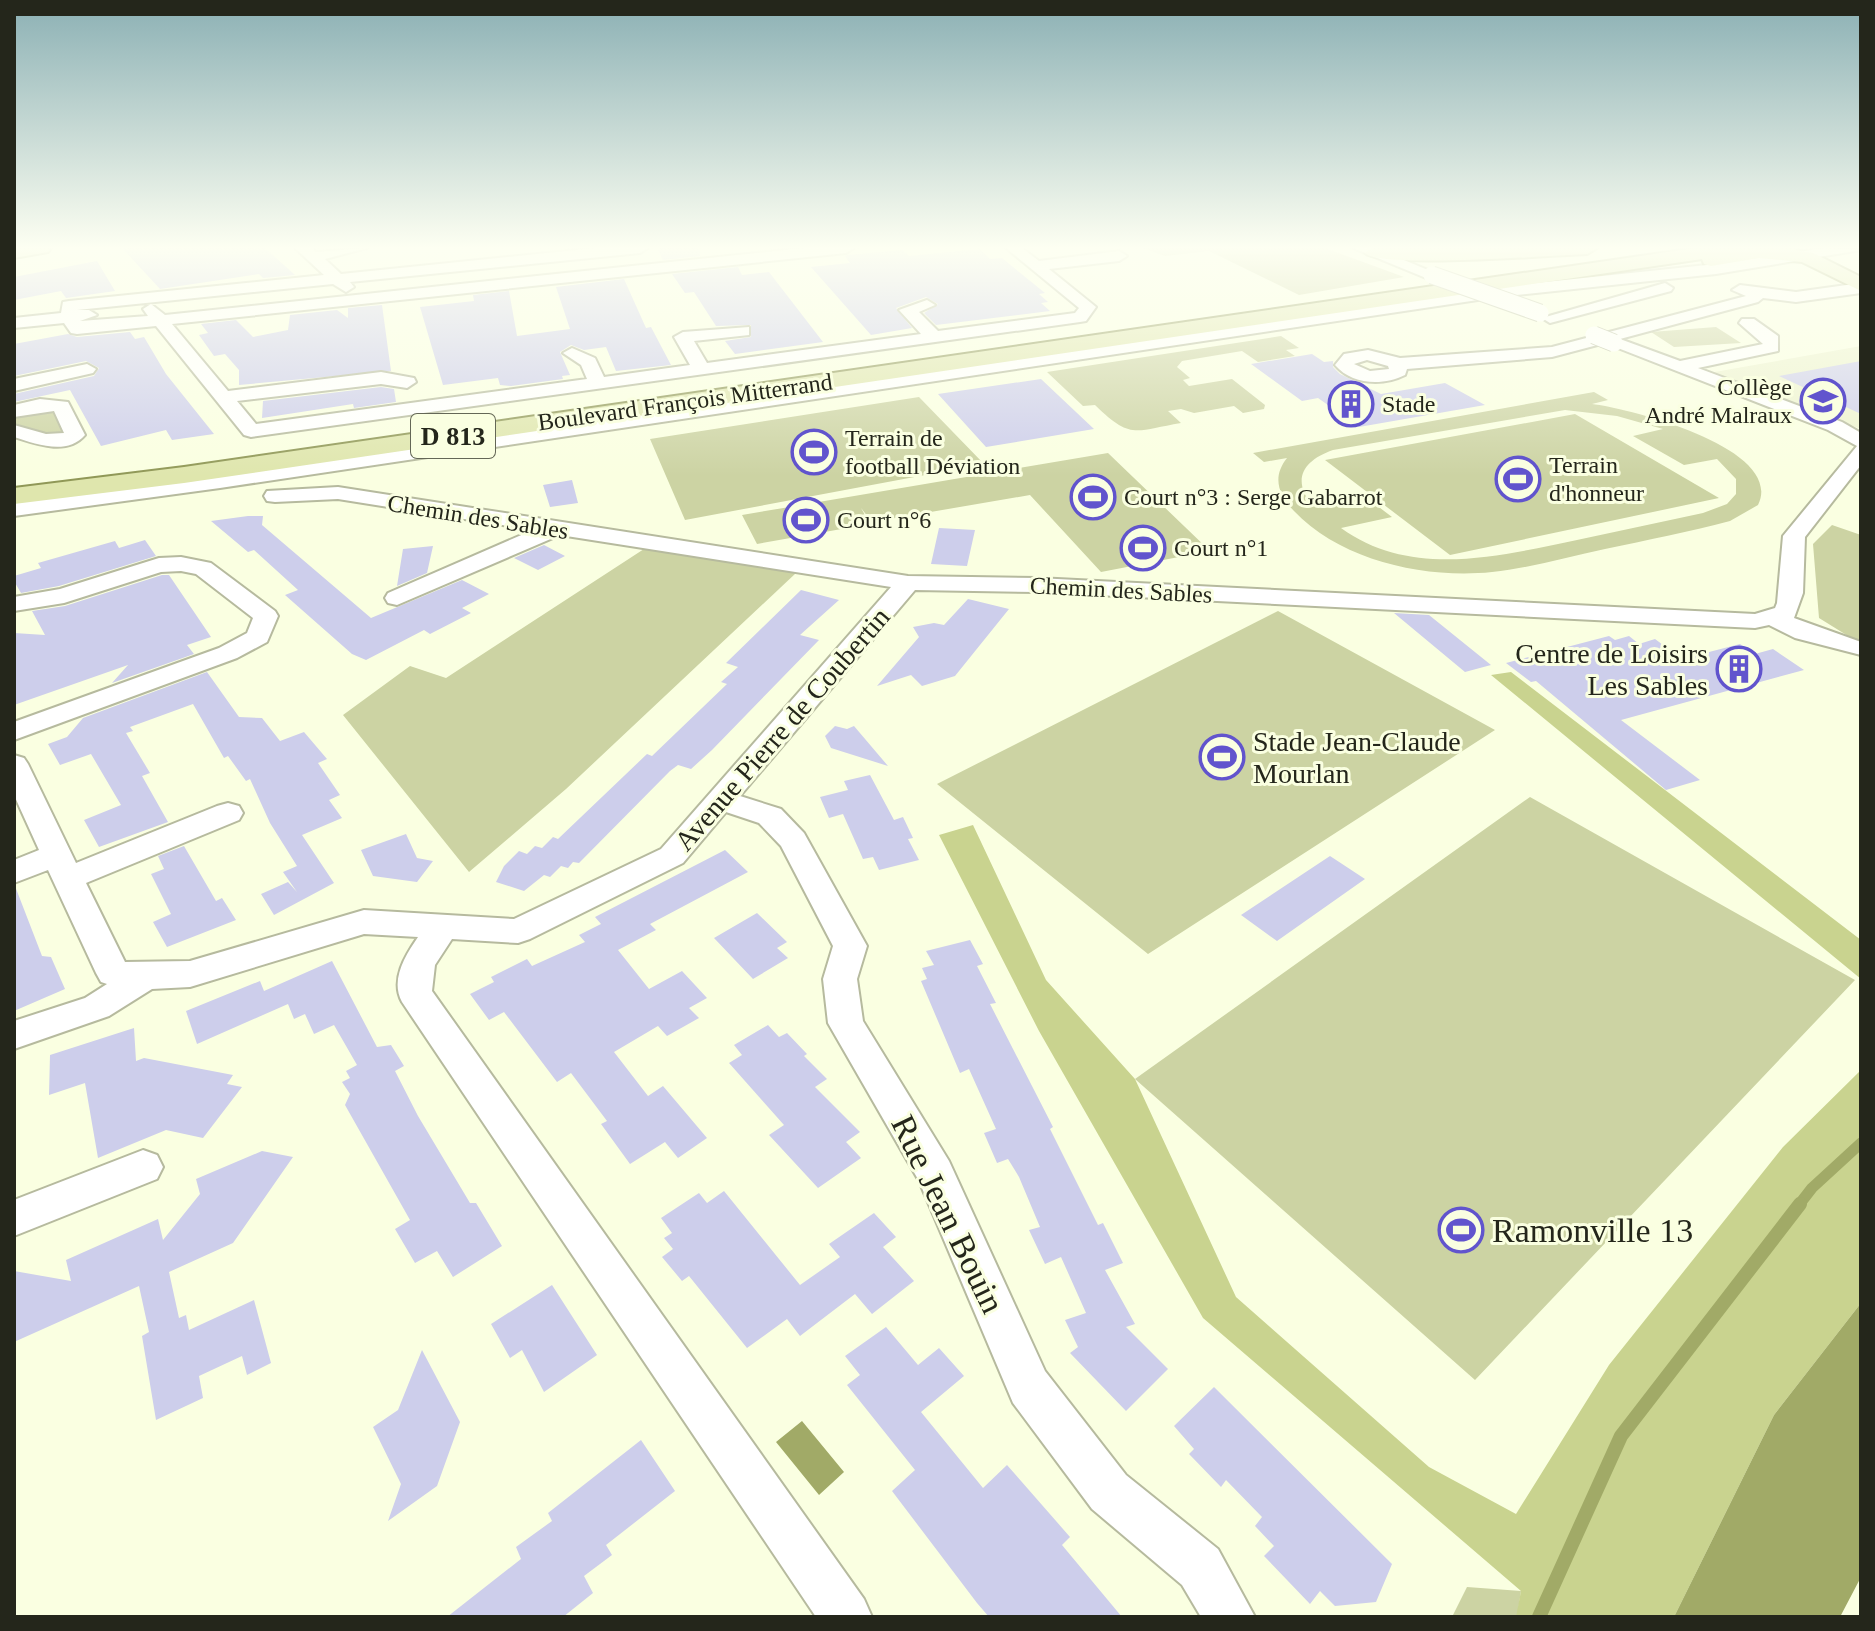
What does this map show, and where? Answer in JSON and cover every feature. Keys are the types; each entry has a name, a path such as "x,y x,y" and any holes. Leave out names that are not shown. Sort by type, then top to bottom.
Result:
{"main road":[{"name":"Boulevard François Mitterrand","path":"14,496 184,475 1220,324"}],"street":[{"path":"74,324 77,329 105,324"},
{"path":"164,324 251,431 1028,324"},
{"path":"921,324 934,337"},
{"path":"14,509 220,482 1282,324"},
{"path":"1566,324 1700,376 1696,382 1812,429 1857,440 1794,536 1790,546 1788,579 1791,600 1785,613 1774,618"},
{"path":"1397,364 1552,352 1645,324"},
{"path":"1677,367 1772,347 1772,340 1750,324"},
{"path":"701,369 683,337 743,331"},
{"path":"572,353 589,362 598,384"},
{"path":"14,385 87,369"},
{"path":"225,397 381,378 407,382"},
{"path":"14,411 40,405 61,406 75,435 65,442 14,431"},
{"name":"Chemin des Sables","path":"275,496 338,493 908,583 1037,585 1602,618 1669,615 1774,618"},
{"path":"397,598 555,529"},
{"path":"14,604 64,596 159,565 181,564 203,568 266,616 258,637 228,653 14,732"},
{"name":"Avenue Pierre de Coubertin","path":"14,764 113,973 145,977 190,974 364,922 518,931 672,856 908,583"},
{"path":"1774,618 1804,633 1856,649"},
{"name":"Rue Jean Bouin","path":"722,801 770,816 793,840 850,946 840,979 846,1023 935,1173 1029,1387 1109,1492 1200,1567 1229,1617"},
{"path":"14,872 64,866 228,813"},
{"path":"442,928 418,963 414,993 846,1617"},
{"name":"Avenue Pierre de Coubertin","path":"14,1035 97,1007 145,977"},
{"path":"14,1218 143,1167"}],"shaded area":[{"path":"1716,327 1741,343 1674,347 1651,332"},
{"path":"1281,336 1299,348 1286,350 1295,356 1258,362 1242,351 1182,361 1177,367 1190,378 1183,380 1189,386 1232,379 1265,405 1264,409 1243,413 1234,406 1194,413 1181,409 1168,411 1181,423 1143,430 1117,424 1095,405 1083,406 1047,372"},
{"name":"Collège André Malraux","path":"1861,346 1861,429 1709,373"},
{"path":"1594,392 1608,400 1592,404 1668,423 1727,449 1749,466 1760,484 1758,505 1730,521 1520,568 1492,572 1440,572 1386,563 1335,543 1313,528 1284,498 1278,479 1287,458 1264,462 1253,453","holes":["1565,410 1617,416 1663,429 1633,436 1684,465 1717,459 1736,479 1736,494 1727,504 1703,513 1517,552 1456,559 1397,554 1368,544 1341,528 1392,517 1363,495 1312,505 1302,487 1308,465 1333,450"]},
{"name":"Terrain de football Déviation","path":"919,397 984,464 685,520 650,439"},
{"path":"53,409 68,434 56,438 14,427 14,413"},
{"name":"Terrain d'honneur","path":"1575,414 1719,498 1450,555 1325,460"},
{"path":"1108,453 1210,551 1101,572 1030,495 872,522 861,508 870,524 757,544 742,515"},
{"path":"1832,525 1861,535 1861,644 1819,618 1813,544"},
{"path":"644,549 796,573 566,789 469,872 343,715 410,666 446,678"},
{"name":"Stade Jean-Claude Mourlan","path":"1278,611 1495,730 1148,954 937,784"},
{"path":"1511,672 1861,940 1861,979 1491,675"},
{"name":"Ramonville 13","path":"1530,797 1855,980 1475,1380 1135,1079"},
{"path":"973,825 1046,980 1135,1079 1236,1297 1429,1467 1516,1514 1609,1365 1783,1147 1861,1070 1861,1303 1774,1415 1674,1617 1516,1617 1521,1591 1203,1318 1039,1031 939,835"},
{"path":"1861,1303 1861,1577 1840,1617 1674,1617 1774,1415"},
{"path":"802,1421 844,1472 819,1495 776,1442"},
{"path":"1467,1587 1521,1591 1517,1617 1452,1617"}],"building":[{"path":"201,324 240,324 253,337 288,330 289,324 385,324 391,371 239,385 239,370 225,354 214,356 199,335 208,333"},
{"path":"425,324 515,324 517,336 570,329 568,324 644,324 646,328 651,327 671,365 616,371 606,347 584,350 571,345 560,352 570,375 562,376 563,379 511,386 500,385 498,378 443,385"},
{"path":"715,324 809,324 823,342 735,354 725,341 751,337 751,325"},
{"path":"861,324 909,324 912,328 871,335"},
{"path":"130,332 135,339 144,337 166,374 214,434 172,440 166,430 101,446 70,390 14,402 14,394 94,376 99,368 86,361 14,376 14,344 68,334 77,337"},
{"path":"1312,354 1324,362 1333,361 1333,367 1340,374 1381,394 1445,383 1485,405 1359,427 1318,398 1302,401 1251,364"},
{"path":"1861,361 1861,414 1779,376"},
{"path":"1041,379 1094,429 986,447 938,394"},
{"path":"381,387 394,389 396,402 354,408 353,404 262,418 263,401"},
{"path":"572,480 578,503 550,507 543,485"},
{"path":"263,516 262,525 371,618 462,580 489,594 462,608 471,613 430,634 424,630 366,660 352,654 285,595 298,590 254,550 248,552 211,521"},
{"path":"939,528 975,530 967,566 931,564"},
{"path":"145,540 156,556 59,586 21,593 14,581 14,576 41,568 38,563 115,541 119,548"},
{"path":"544,545 565,556 538,570 514,558"},
{"path":"433,546 427,573 397,586 403,549"},
{"path":"169,575 211,637 187,645 194,654 112,683 128,665 14,705 14,633 45,635 32,611 65,606"},
{"path":"801,590 839,600 800,635 819,640 712,750 691,769 678,765 670,771 579,863 573,862 568,868 561,866 550,877 544,875 524,891 496,882 504,866 519,851 527,854 535,846 542,848 553,837 558,839 647,754 652,756 727,684 721,682 738,667 726,663"},
{"path":"968,599 1009,609 955,676 922,686 911,675 877,686 919,637 913,627 934,623 944,625"},
{"path":"1394,613 1429,615 1491,665 1465,672"},
{"path":"1609,636 1615,640 1629,636 1639,644 1655,639 1682,659 1740,644 1755,654 1773,649 1804,670 1621,720 1700,780 1666,790 1536,681 1531,682 1506,663"},
{"path":"207,672 239,717 262,718 280,741 304,732 327,759 318,763 340,795 329,800 342,818 302,835 334,883 274,915 261,894 288,882 297,892 283,872 297,866 270,823 250,779 246,781 228,756 224,758 193,704 130,727 133,731 126,733 150,773 142,776 168,822 99,847 84,820 121,805 91,754 60,765 48,744 67,737 83,718"},
{"path":"835,726 847,729 854,726 888,766 831,748 825,736"},
{"path":"870,775 894,820 903,817 913,838 908,839 919,860 879,870 873,857 863,859 843,814 829,818 820,797 848,790 844,781"},
{"path":"406,834 417,858 433,861 417,882 373,876 361,850"},
{"path":"184,846 216,901 222,898 236,920 167,947 153,922 171,914 151,874 164,869 158,856"},
{"path":"725,850 748,872 650,924 656,930 618,950 649,989 682,971 707,998 689,1008 699,1018 667,1036 658,1026 614,1052 648,1096 663,1086 707,1138 678,1158 665,1142 630,1164 601,1124 607,1121 571,1073 557,1082 504,1012 489,1020 470,994 494,982 491,977 527,959 532,966 585,942 579,935 601,924 595,917"},
{"path":"1330,856 1365,879 1277,941 1241,915"},
{"path":"15,886 42,956 51,957 65,989 14,1011"},
{"path":"757,913 787,942 777,948 788,958 753,979 714,938"},
{"path":"970,940 983,964 977,966 996,1003 990,1004 1053,1127 1050,1129 1098,1225 1103,1223 1123,1263 1105,1270 1135,1324 1126,1327 1168,1369 1126,1411 1070,1353 1078,1347 1065,1320 1086,1313 1061,1257 1045,1264 1029,1230 1040,1227 1019,1177 1008,1159 997,1163 984,1133 996,1129 969,1069 960,1073 921,981 927,979 922,968 934,965 926,951"},
{"path":"332,961 377,1047 391,1045 404,1066 395,1071 418,1116 470,1203 476,1203 502,1246 453,1277 437,1251 415,1263 395,1229 410,1220 345,1105 350,1094 342,1082 350,1078 346,1071 357,1065 334,1025 314,1034 305,1014 294,1019 288,1004 197,1044 186,1011 260,981 264,991"},
{"path":"768,1025 779,1037 787,1033 807,1054 804,1056 827,1079 815,1087 860,1132 846,1142 861,1158 818,1188 769,1135 784,1125 729,1063 742,1055 734,1045"},
{"path":"134,1028 136,1061 144,1058 233,1075 227,1084 242,1087 203,1138 166,1130 98,1158 85,1083 49,1095 50,1055"},
{"path":"262,1151 293,1157 233,1243 169,1272 179,1318 186,1315 189,1330 254,1300 271,1363 247,1375 242,1356 199,1376 203,1398 156,1420 142,1336 149,1332 139,1286 14,1342 14,1271 71,1281 66,1260 158,1219 163,1240 200,1194 196,1179"},
{"path":"724,1191 800,1285 840,1257 829,1244 874,1213 896,1237 883,1247 914,1281 872,1314 855,1294 800,1336 787,1319 747,1348 689,1276 682,1281 662,1257 673,1249 664,1238 672,1233 661,1218 699,1193 707,1203"},
{"path":"552,1285 597,1355 544,1392 522,1350 510,1358 491,1324"},
{"path":"886,1327 918,1365 939,1348 964,1376 921,1412 983,1488 1007,1465 1070,1537 1062,1545 1122,1617 989,1617 977,1603 892,1491 915,1470 847,1385 860,1375 845,1356"},
{"path":"422,1350 460,1422 437,1486 388,1521 401,1484 373,1427 398,1410"},
{"path":"1214,1387 1392,1564 1376,1602 1335,1606 1320,1591 1310,1604 1264,1556 1274,1546 1255,1526 1262,1517 1226,1480 1221,1487 1189,1454 1194,1449 1174,1426"},
{"path":"641,1440 675,1491 606,1545 612,1555 584,1576 593,1593 563,1617 447,1617 521,1559 516,1547 552,1521 548,1513"}],"waterway":[{"path":"1798,1206 1812,1188 1861,1143"},
{"path":"1539,1617 1621,1436 1800,1204"}],"place":[{"name":"Collège André Malraux","path":"1823,401"},
{"name":"Stade","path":"1351,404"},
{"name":"Terrain de football Déviation","path":"814,452"},
{"name":"Terrain d'honneur","path":"1518,479"},
{"name":"Court n°3 : Serge Gabarrot","path":"1093,497"},
{"name":"Court n°6","path":"806,520"},
{"name":"Court n°1","path":"1143,548"},
{"name":"Centre de Loisirs Les Sables","path":"1739,669"},
{"name":"Stade Jean-Claude Mourlan","path":"1222,757"},
{"name":"Ramonville 13","path":"1461,1230"}]}
